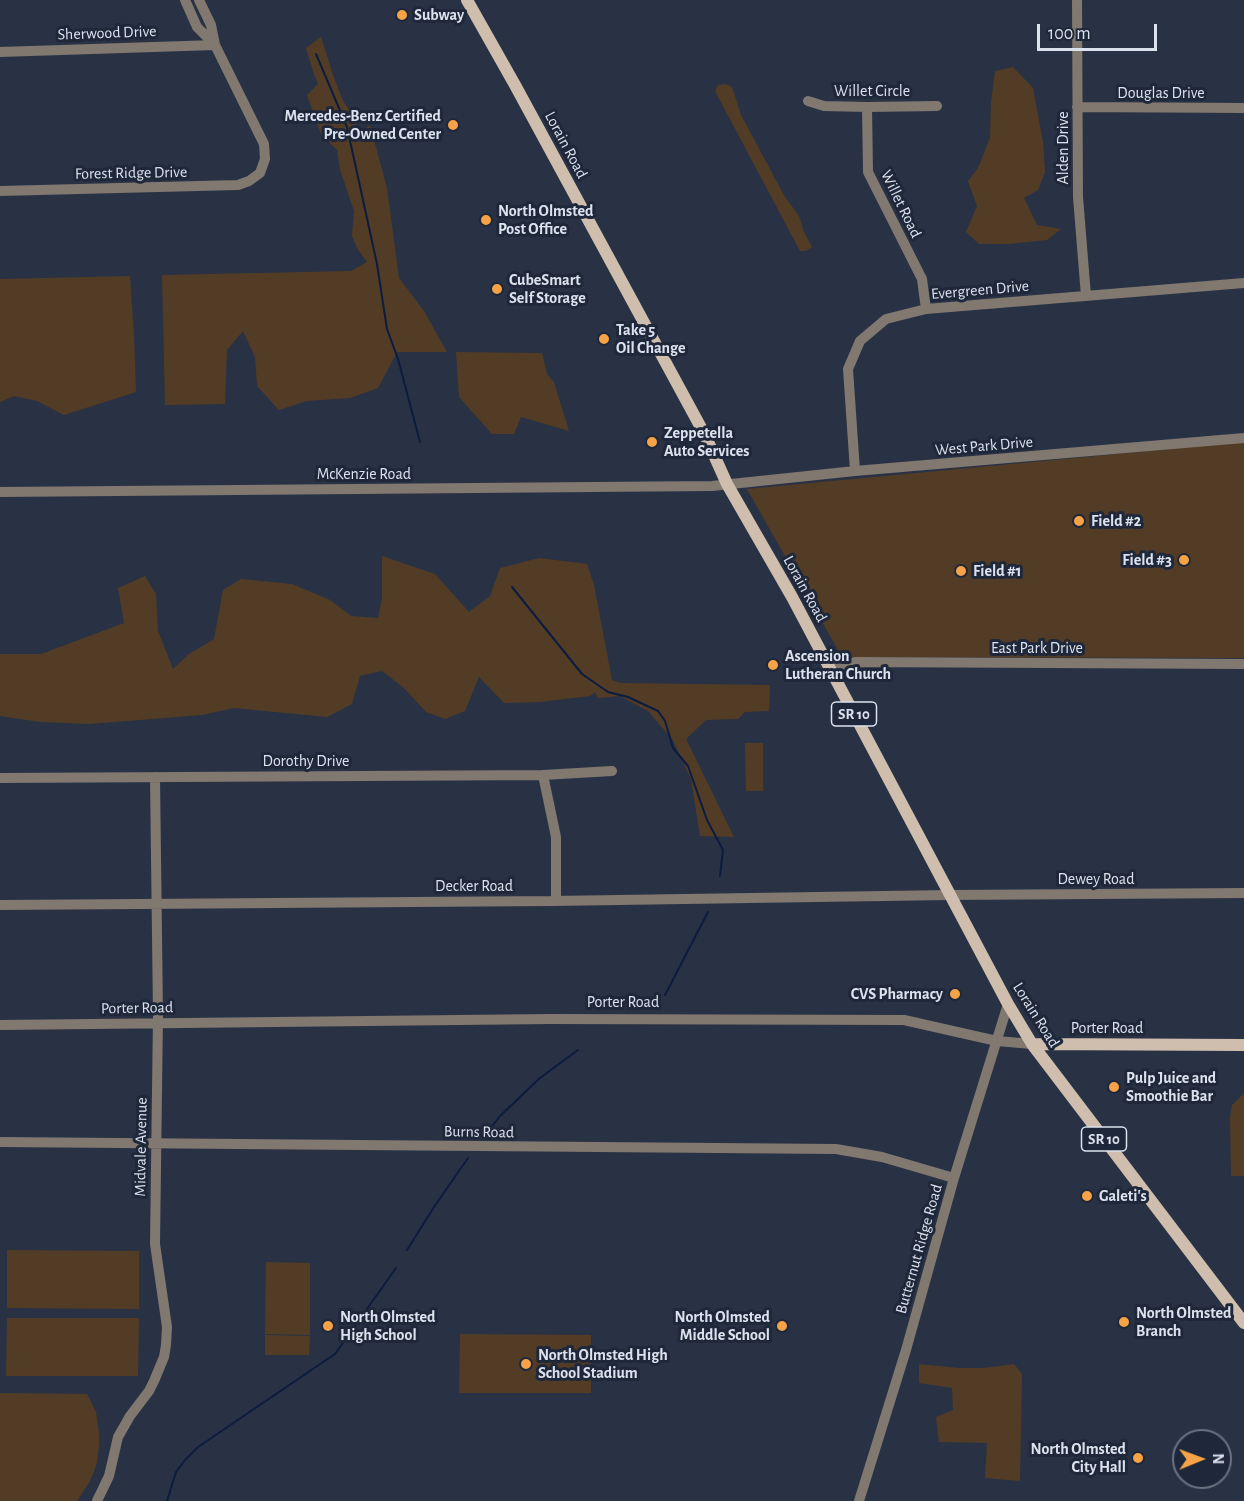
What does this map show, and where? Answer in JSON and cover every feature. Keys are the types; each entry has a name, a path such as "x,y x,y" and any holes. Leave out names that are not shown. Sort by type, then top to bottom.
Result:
{"main road":[{"name":"Lorain Road","path":"467,0 699,425 728,484 792,597 1008,1004 1032,1044 1244,1323"},
{"name":"Porter Road","path":"1032,1044 1244,1045"}],"street":[{"path":"184,0 197,27 214,45"},
{"path":"199,0 211,25 214,45"},
{"name":"Alden Drive","path":"1077,0 1078,197 1086,296"},
{"name":"Sherwood Drive","path":"0,52 214,45"},
{"name":"Forest Ridge Drive","path":"0,191 238,185 249,181 260,173 265,159 264,144 214,45"},
{"name":"Willet Circle","path":"808,100 824,106 937,106"},
{"name":"Willet Road","path":"867,107 868,172 922,279 926,309"},
{"name":"Douglas Drive","path":"1077,107 1244,108"},
{"name":"Evergreen Drive","path":"855,471 848,369 860,341 886,319 926,309 1244,283"},
{"name":"West Park Drive","path":"728,484 1244,438"},
{"name":"McKenzie Road","path":"0,492 712,486 728,484"},
{"name":"East Park Drive","path":"831,670 855,662 1244,663"},
{"name":"Dorothy Drive","path":"0,778 543,775 612,771"},
{"path":"543,775 556,837 556,901"},
{"name":"Midvale Avenue","path":"97,1501 109,1476 118,1437 154,1382 166,1345 166,1327 155,1244 158,1024 155,777"},
{"name":"Dewey Road","path":"949,895 1244,893"},
{"name":"Decker Road","path":"0,905 556,901 949,895"},
{"name":"Butternut Ridge Road","path":"860,1501 906,1350 954,1178 1008,1004"},
{"name":"Porter Road","path":"0,1025 550,1019 904,1020 997,1041 1032,1044"},
{"name":"Burns Road","path":"0,1142 836,1149 882,1157 954,1178"}],"shaded area":[{"path":"321,37 343,101 356,119 356,137 370,125 387,188 399,278 424,311 447,352 397,352 378,388 350,398 307,401 279,410 257,386 255,357 243,331 227,350 225,404 165,405 162,275 351,271 367,262 352,236 354,211 340,169 337,150 321,134 307,95 318,84 306,48"},
{"path":"1013,67 1033,88 1043,142 1045,172 1038,190 1024,198 1037,225 1061,229 1047,240 979,244 966,232 977,206 968,181 978,168 990,138 995,71"},
{"path":"726,84 732,87 741,115 785,197 799,216 812,247 806,251 800,251 715,91 718,85"},
{"path":"130,276 136,392 64,415 37,401 14,396 0,402 0,279"},
{"path":"456,352 542,353 547,374 554,382 569,431 521,417 514,434 492,434 459,397"},
{"path":"1244,442 1244,658 842,657 747,489"},
{"path":"382,556 435,574 469,612 490,596 500,568 539,558 587,564 594,585 612,680 620,683 770,685 769,711 745,712 738,719 706,720 686,739 734,837 700,836 691,779 673,740 648,711 620,696 598,698 595,692 590,696 540,702 504,703 479,677 465,711 445,719 426,712 404,688 382,671 360,676 352,704 327,717 234,708 202,715 89,724 40,722 0,716 0,654 41,654 124,623 118,588 145,576 156,594 158,631 173,669 189,654 214,639 223,590 241,579 292,584 330,600 351,616 378,618 382,598"},
{"path":"745,743 763,743 763,791 746,791"},
{"path":"1244,1093 1244,1176 1231,1176 1230,1117 1232,1105"},
{"path":"7,1250 139,1251 139,1309 7,1308"},
{"path":"266,1262 310,1263 310,1335 265,1334"},
{"path":"7,1318 139,1318 138,1376 6,1376"},
{"name":"North Olmsted High School Stadium","path":"460,1334 591,1335 591,1393 459,1393"},
{"path":"265,1335 310,1336 309,1355 265,1355"},
{"path":"919,1364 984,1368 1014,1364 1022,1374 1020,1481 985,1478 987,1443 939,1442 936,1417 953,1410 952,1388 919,1383"},
{"path":"0,1393 87,1394 96,1412 99,1446 93,1474 77,1501 0,1501"}],"waterway":[{"path":"316,54 347,127 377,264 387,329 398,359 420,442"},
{"path":"512,587 582,674 608,692 628,697 658,711 665,721 673,748 688,766 707,820 723,850 720,876"},
{"path":"665,995 708,912"},
{"path":"486,1134 500,1116 540,1078 578,1050"},
{"path":"407,1250 468,1158"},
{"path":"167,1501 176,1472 198,1447 335,1354 396,1268"}],"place":[{"name":"Subway","path":"402,15"},
{"name":"Mercedes-Benz Certified Pre-Owned Center","path":"453,125"},
{"name":"North Olmsted Post Office","path":"486,220"},
{"name":"CubeSmart Self Storage","path":"497,289"},
{"name":"Take 5 Oil Change","path":"604,339"},
{"name":"Zeppetella Auto Services","path":"652,442"},
{"name":"Field #2","path":"1079,521"},
{"name":"Field #3","path":"1184,560"},
{"name":"Field #1","path":"961,571"},
{"name":"Ascension Lutheran Church","path":"773,665"},
{"name":"CVS Pharmacy","path":"955,994"},
{"name":"Pulp Juice and Smoothie Bar","path":"1114,1087"},
{"name":"Galeti's","path":"1087,1196"},
{"name":"North Olmsted Branch","path":"1124,1322"},
{"name":"North Olmsted High School","path":"328,1326"},
{"name":"North Olmsted Middle School","path":"782,1326"},
{"name":"North Olmsted High School Stadium","path":"526,1364"},
{"name":"North Olmsted City Hall","path":"1138,1458"}]}
